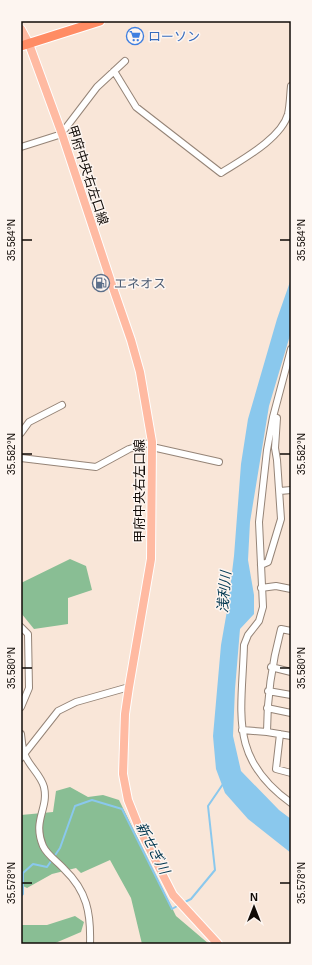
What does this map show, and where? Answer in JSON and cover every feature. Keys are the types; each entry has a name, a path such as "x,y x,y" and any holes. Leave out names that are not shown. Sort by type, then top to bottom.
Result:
{"highway":[{"path":"25,45 100,21"}],"main road":[{"name":"甲府中央右左口線","path":"21,29 25,45 61,132 131,340 140,372 152,444 151,559 125,714 123,774 128,800 140,830 173,895 218,944"}],"street":[{"path":"21,147 61,132 65,129 97,87 125,61"},
{"path":"114,71 136,106 221,173 274,136 288,116 291,86"},
{"path":"291,349 273,417 264,478 259,522 263,607 259,621 248,635 244,645 242,730 246,751 261,777 291,803"},
{"path":"21,433 29,422 62,404"},
{"path":"261,565 268,562 281,519 280,491 275,448 277,418 273,417"},
{"path":"21,458 96,467 129,449 152,444 218,462"},
{"path":"280,491 291,490"},
{"path":"261,588 276,586 291,589"},
{"path":"21,627 28,634 29,688 21,707"},
{"path":"267,732 268,691 271,667 281,629 291,631"},
{"path":"271,667 291,672"},
{"path":"23,757 58,711 76,702 129,686"},
{"path":"268,691 291,695"},
{"path":"267,708 291,713"},
{"path":"242,730 291,736"},
{"path":"21,734 23,757 44,786 44,802 38,828 41,840 44,849 72,876 86,901 90,913 90,944"},
{"path":"280,734 276,769 291,773"}],"green space":[{"path":"70,559 86,566 92,590 68,598 68,624 34,629 21,613 21,583"},
{"path":"70,787 88,797 103,795 119,800 176,916 209,944 142,944 131,898 110,860 81,873 76,868 52,874 27,888 21,885 21,815 53,812 56,791"},
{"path":"75,916 84,922 81,932 53,944 21,944 21,925 47,925"}],"water":[{"path":"291,279 291,332 269,406 250,522 248,560 254,595 254,614 240,629 233,736 241,771 279,810 291,819 291,853 248,819 225,793 216,769 213,736 221,645 234,556 241,464 248,419 277,319"}],"waterway":[{"name":"新せぎ川","path":"183,903 191,899 215,870 208,806 223,784"},
{"name":"新せぎ川","path":"21,896 23,894 23,873 33,864 47,867 60,848 75,806 92,800 122,809 172,909 179,905"}],"place":[{"name":"ローソン","path":"135,36"},
{"name":"エネオス","path":"101,283"}],"water label":[{"name":"浅利川","path":"224,592"}]}
